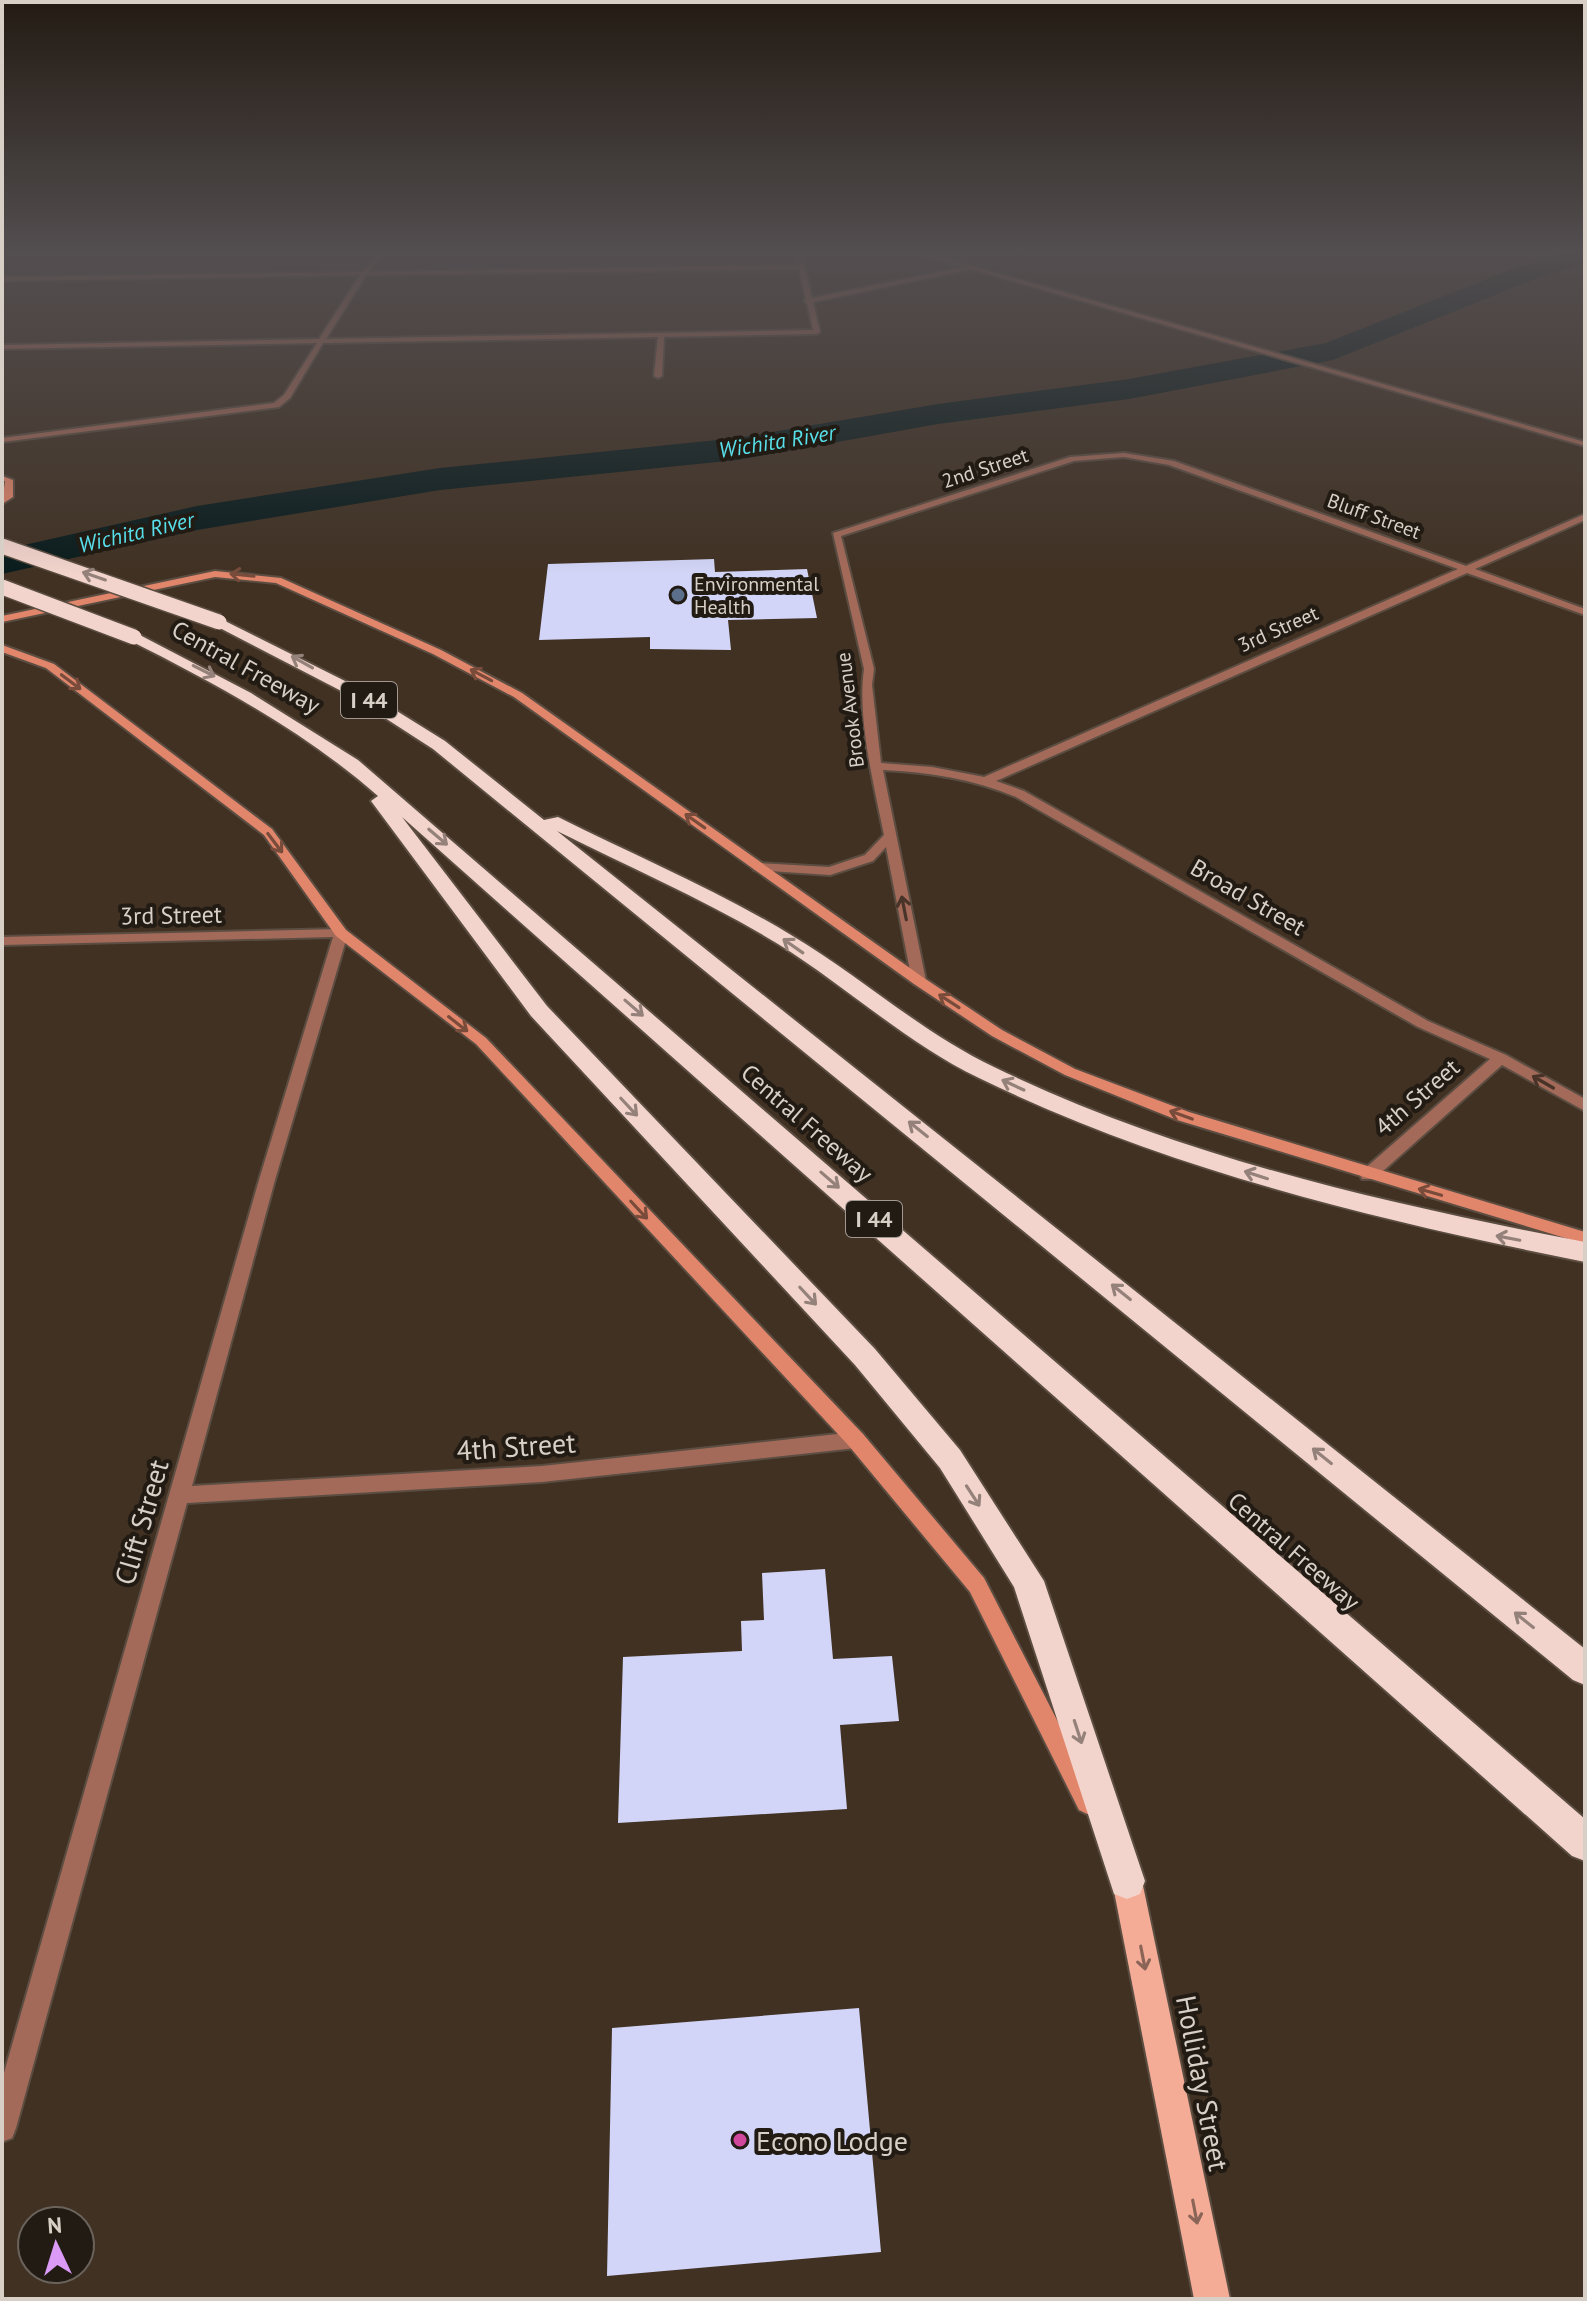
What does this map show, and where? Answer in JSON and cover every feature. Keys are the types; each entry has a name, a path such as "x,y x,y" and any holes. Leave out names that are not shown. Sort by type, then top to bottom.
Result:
{"highway":[{"name":"Central Freeway","path":"2,546 219,622 357,693 439,745 1585,1669"},
{"name":"Central Freeway","path":"2,587 134,637 220,679 285,717 352,764 1585,1843"},
{"path":"352,764 539,1011 865,1357 950,1459 1028,1581 1127,1881"},
{"path":"507,798 784,939 931,1043 1044,1099 1298,1189 1449,1226 1585,1252"}],"main road":[{"path":"2,478 9,480 9,497 2,501"},
{"name":"Central Freeway","path":"2,619 215,574 278,580 437,652 518,695 919,981 997,1033 1070,1072 1183,1116 1368,1175 1585,1238"},
{"path":"2,648 50,666 268,832 341,933 481,1041 856,1440 977,1585 1127,1881"},
{"name":"Holliday Street","path":"1127,1881 1212,2299"}],"street":[{"path":"2,440 276,405 287,396 309,360"},
{"path":"658,376 659,360"},
{"path":"1298,360 1585,444"},
{"name":"2nd Street","path":"836,535 1073,459 1099,455 1149,458"},
{"name":"Bluff Street","path":"1149,458 1585,612"},
{"name":"3rd Street","path":"988,780 1585,517"},
{"name":"Brook Avenue","path":"836,535 869,669 867,685 876,766 919,981"},
{"name":"Broad Street","path":"876,766 952,772 988,780 1020,794 1423,1024 1501,1058 1585,1106"},
{"path":"759,867 830,871 869,858 890,835"},
{"name":"3rd Street","path":"2,941 341,933"},
{"name":"Clift Street","path":"2,2128 178,1495 341,933"},
{"name":"4th Street","path":"1368,1175 1501,1058"},
{"name":"4th Street","path":"178,1495 542,1474 856,1440"}],"building":[{"name":"Environmental Health","path":"714,559 715,572 807,569 817,618 728,620 731,650 650,649 650,637 539,640 548,564"},
{"path":"825,1569 833,1659 892,1656 899,1721 840,1725 847,1809 618,1823 623,1657 742,1651 741,1621 764,1620 762,1573"},
{"name":"Econo Lodge","path":"859,2008 881,2252 607,2276 612,2028"}],"waterway":[{"name":"Wichita River","path":"2,562 197,518 440,479 737,449 938,414 1129,389 1283,360"}],"place":[{"name":"Environmental Health","path":"678,595"},
{"name":"Econo Lodge","path":"740,2140"}]}
